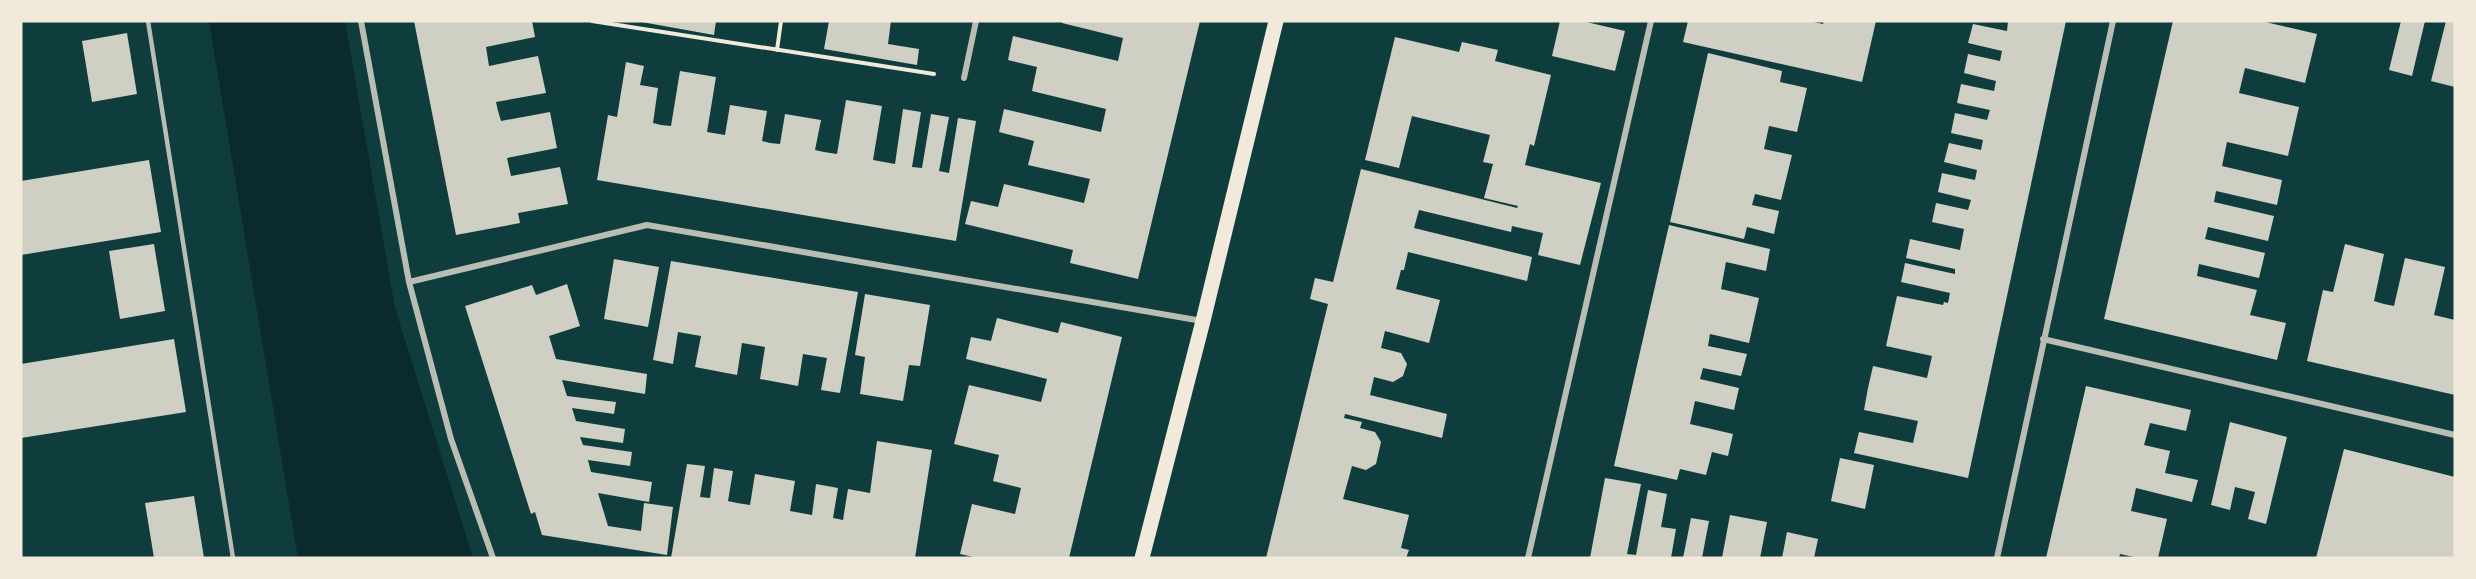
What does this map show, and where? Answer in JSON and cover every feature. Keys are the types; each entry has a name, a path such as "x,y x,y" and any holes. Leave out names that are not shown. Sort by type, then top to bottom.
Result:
{"main road":[{"path":"1142,558 1203,321 1276,21"}],"street":[{"path":"362,21 409,282 451,439 493,558"},
{"path":"964,78 976,21"},
{"path":"1528,558 1652,21"},
{"path":"1997,558 2113,21"},
{"path":"409,282 647,225 1203,321"},
{"path":"2043,339 2455,435"}],"lane":[{"path":"148,21 233,558"}],"path":[{"path":"592,21 964,78"},
{"path":"777,50 781,21"}],"water":[{"path":"209,21 345,21 395,308 473,558 298,558"}],"building":[{"path":"414,21 532,21 535,37 486,47 489,66 538,56 546,93 496,102 501,121 550,112 557,148 507,158 511,176 560,167 568,204 518,213 520,223 456,235"},
{"path":"636,21 716,21 714,35"},
{"path":"829,21 891,21 888,44 919,49 917,65 824,49"},
{"path":"1062,21 1200,21 1138,279 1070,263 1073,250 965,224 971,201 998,207 1004,184 1084,203 1090,179 1028,165 1034,141 999,132 1004,109 1101,132 1106,109 1032,91 1037,67 1008,60 1013,36 1118,61 1123,38 1062,23"},
{"path":"1560,21 1582,21 1625,31 1615,71 1552,56"},
{"path":"1688,21 1809,21 1823,24 1824,21 1876,21 1862,82 1683,42"},
{"path":"2008,21 2066,21 1968,478 1854,453 1859,432 1913,443 1918,421 1864,410 1868,388 1873,366 1927,378 1932,356 1886,346 1897,296 1943,305 1944,302 1948,303 1950,293 1901,282 1905,263 1955,274 1955,269 1906,258 1910,239 1960,250 1964,229 1932,222 1936,203 1968,210 1971,200 1938,192 1942,173 1975,180 1977,170 1944,162 1949,143 1981,150 1983,140 1951,133 1955,113 1987,120 1990,110 1957,103 1961,84 1994,91 1996,81 1964,73 1968,54 2000,61 2002,51 1968,43 1973,24 2007,31"},
{"path":"2173,21 2261,21 2317,34 2305,83 2245,68 2239,93 2299,107 2288,156 2227,142 2222,166 2282,180 2277,205 2216,191 2214,202 2274,216 2268,241 2208,227 2205,239 2265,253 2259,278 2199,264 2197,276 2257,290 2250,315 2286,323 2277,360 2104,319"},
{"path":"2401,21 2425,21 2412,76 2389,70"},
{"path":"2446,21 2455,21 2455,87 2431,81"},
{"path":"127,33 137,94 92,102 82,41"},
{"path":"1395,37 1459,52 1462,42 1498,50 1495,61 1551,75 1534,146 1530,144 1525,165 1601,183 1580,265 1538,255 1543,233 1512,226 1511,232 1419,210 1414,228 1532,257 1527,281 1408,252 1396,289 1440,300 1429,343 1385,331 1381,348 1401,353 1407,364 1403,376 1393,382 1374,377 1370,395 1447,414 1442,438 1345,414 1344,418 1362,422 1360,428 1375,432 1381,442 1376,464 1366,470 1352,466 1343,499 1409,515 1401,548 1409,550 1406,558 1266,558 1328,304 1310,299 1315,278 1333,282 1361,169 1517,208 1518,206 1484,198 1493,164 1483,162 1490,135 1412,116 1399,168 1365,160"},
{"path":"1708,53 1782,71 1780,82 1807,88 1797,132 1769,126 1764,149 1792,155 1781,200 1755,194 1752,205 1779,211 1774,234 1747,227 1744,239 1670,222"},
{"path":"626,62 644,66 640,85 658,88 653,123 661,125 671,126 680,71 716,77 707,132 725,135 730,105 767,111 762,141 770,143 780,144 785,114 821,120 815,150 837,154 846,100 882,106 873,160 895,164 903,109 921,112 912,167 922,168 931,114 949,117 939,171 949,173 958,118 976,121 956,241 597,180 608,115 617,117"},
{"path":"149,160 161,232 21,255 21,181"},
{"path":"1669,225 1770,249 1766,271 1726,262 1721,289 1759,298 1749,343 1710,334 1708,346 1747,354 1741,376 1703,368 1700,379 1739,388 1734,410 1695,401 1690,424 1733,434 1728,456 1712,452 1706,475 1680,469 1677,480 1614,466"},
{"path":"154,244 165,311 120,319 109,251"},
{"path":"2345,244 2384,254 2374,301 2384,304 2394,306 2405,258 2445,267 2434,315 2455,320 2455,395 2307,361 2323,290 2333,292"},
{"path":"614,259 659,267 648,327 604,319"},
{"path":"671,261 858,292 840,393 821,390 827,358 803,354 798,386 760,379 765,347 742,343 737,375 695,367 701,336 678,332 673,364 653,360"},
{"path":"567,284 580,326 549,336 556,359 647,374 645,394 562,380 567,396 616,402 614,414 572,408 576,421 625,429 623,443 580,437 583,445 632,452 630,466 588,460 591,472 652,482 649,502 598,493 608,526 641,531 644,503 673,507 667,555 542,535 535,512 531,514 465,306 532,285 536,295"},
{"path":"865,294 930,305 920,366 909,365 903,401 860,394 865,357 855,355"},
{"path":"997,318 1058,333 1061,322 1122,337 1069,558 978,558 960,554 972,504 1015,514 1021,488 993,481 999,455 954,444 969,385 1041,402 1047,379 966,359 971,337 991,341"},
{"path":"174,339 186,412 21,438 21,364"},
{"path":"2086,386 2191,410 2186,431 2150,423 2144,445 2170,451 2165,473 2198,480 2192,502 2136,488 2131,511 2167,519 2158,558 2139,558 2120,554 2119,558 2046,558"},
{"path":"2230,422 2287,437 2266,524 2248,519 2255,492 2235,487 2230,510 2211,505"},
{"path":"877,441 932,450 915,558 671,558 687,464 705,466 700,497 710,498 714,468 733,471 728,501 750,505 755,474 795,481 790,511 812,515 816,484 838,488 833,518 843,520 848,489 870,493"},
{"path":"2344,449 2455,477 2455,558 2316,558"},
{"path":"1840,458 1874,465 1865,509 1831,501"},
{"path":"1605,478 1641,484 1627,554 1636,555 1648,490 1667,494 1661,527 1676,529 1671,558 1590,558"},
{"path":"194,496 204,558 154,558 145,503"},
{"path":"1730,515 1767,522 1760,558 1722,558"},
{"path":"1691,518 1709,521 1702,558 1683,558"},
{"path":"1787,532 1818,539 1814,558 1782,558"}]}
